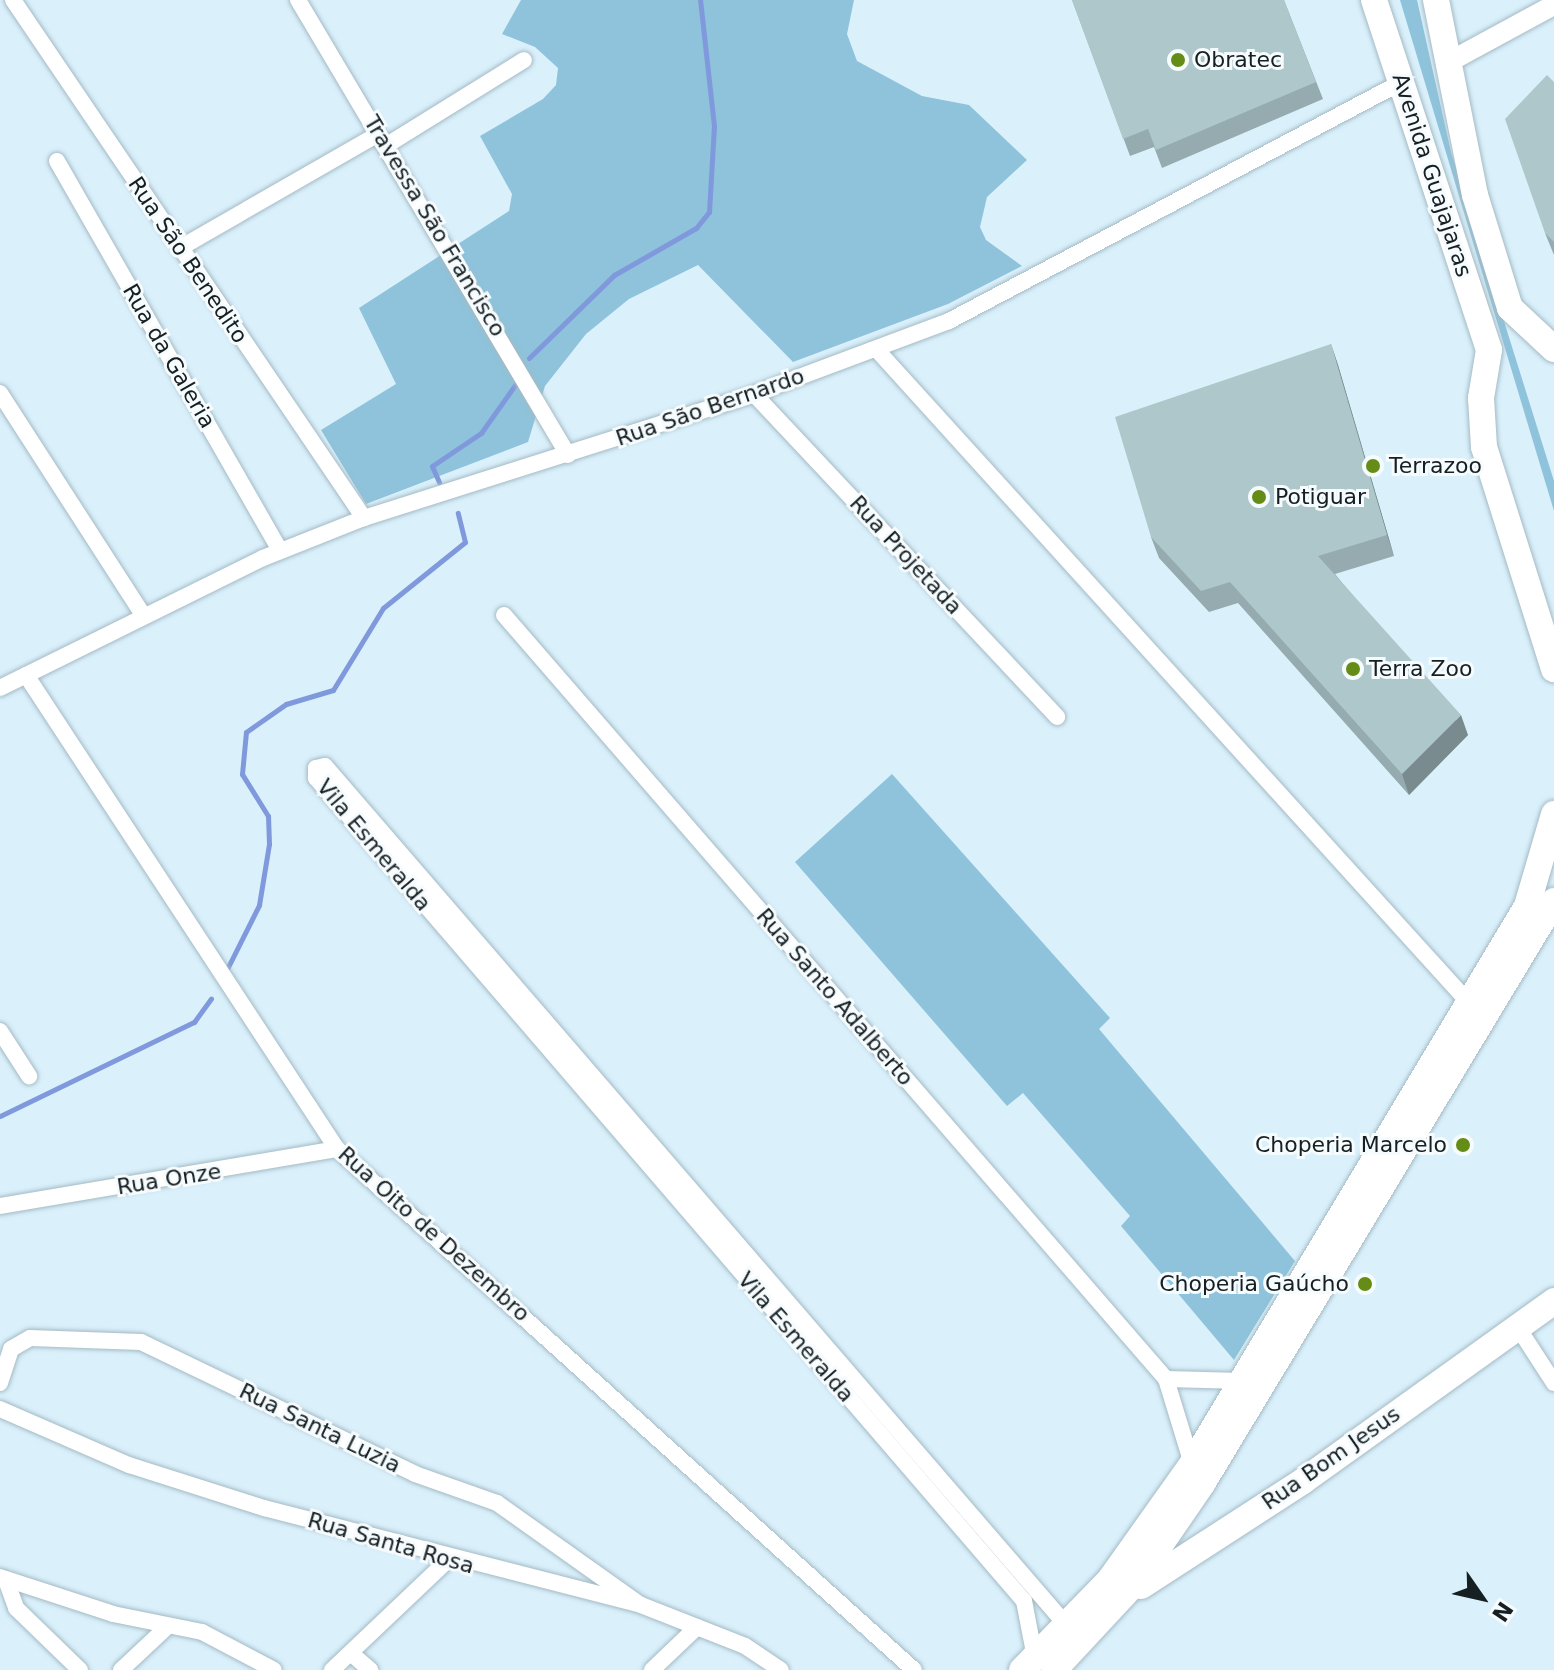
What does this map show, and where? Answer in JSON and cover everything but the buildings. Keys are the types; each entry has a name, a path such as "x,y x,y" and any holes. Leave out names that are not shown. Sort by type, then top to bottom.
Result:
{"main road":[{"name":"Avenida Guajajaras","path":"1374,0 1489,350 1481,398 1484,447 1554,669"},
{"path":"1381,0 1390,47"},
{"name":"Avenida Guajajaras","path":"1434,0 1475,195 1510,308 1554,349"},
{"path":"1037,1666 1067,1626 1131,1554 1243,1381 1527,906 1554,814"},
{"path":"1037,1666 1107,1614 1202,1484 1554,901"},
{"name":"Rua Bom Jesus","path":"1107,1614 1554,1301"}],"street":[{"name":"Rua São Benedito","path":"13,0 364,518"},
{"name":"Travessa São Francisco","path":"298,0 568,455"},
{"path":"1447,63 1554,5"},
{"path":"180,248 524,60"},
{"name":"Rua São Bernardo","path":"0,688 143,615 280,551 364,518 754,394 877,350 992,301 1402,82"},
{"name":"Rua da Galeria","path":"57,161 280,551"},
{"path":"877,350 1359,876 1470,1004"},
{"path":"0,393 143,615"},
{"name":"Rua Projetada","path":"754,394 1057,717"},
{"name":"Rua Santo Adalberto","path":"504,615 1166,1379 1192,1464"},
{"name":"Rua Oito de Dezembro","path":"26,675 337,1149 914,1670"},
{"name":"Vila Esmeralda","path":"691,1204 325,766 316,768 316,778 930,1481 1067,1626"},
{"path":"0,1031 29,1076"},
{"name":"Rua Onze","path":"0,1206 337,1149"},
{"path":"1517,1326 1554,1383"},
{"name":"Rua Santa Luzia","path":"0,1383 11,1349 30,1338 109,1335 141,1342 415,1474 497,1503 641,1605"},
{"path":"1166,1379 1243,1381"},
{"name":"Rua Santa Rosa","path":"0,1409 129,1465 447,1561 641,1605 697,1627 781,1670"},
{"name":"Vila Esmeralda","path":"930,1481 1024,1601 1037,1666"},
{"path":"332,1670 353,1655 447,1561"},
{"path":"3,1579 219,1639 274,1670"},
{"path":"3,1579 16,1608 80,1670"},
{"path":"121,1670 168,1626"},
{"path":"652,1670 697,1627"},
{"path":"353,1655 370,1670"}],"shaded area":[{"path":"521,0 854,0 847,34 857,61 922,96 969,105 1027,160 987,197 980,227 986,240 1022,266 948,304 793,362 698,265 629,299 586,334 545,386 528,442 366,504 321,430 396,384 359,308 509,211 512,194 480,136 543,99 556,85 558,68 535,47 502,34"},
{"path":"1400,0 1417,0 1451,152 1554,481 1554,511"},
{"path":"892,774 1110,1018 1099,1029 1295,1261 1234,1360 1121,1226 1130,1216 1023,1093 1007,1106 795,862"}],"waterway":[{"path":"529,358 614,275 696,228 709,212 714,126 700,0"},
{"path":"439,482 432,466 481,433 515,385"},
{"path":"226,971 259,905 269,844 268,816 242,774 246,732 286,704 333,690 383,608 465,542 458,513"},
{"path":"0,1116 194,1022 211,999"}],"place":[{"name":"Obratec","path":"1178,60"},
{"name":"Terrazoo","path":"1373,466"},
{"name":"Potiguar","path":"1259,497"},
{"name":"Terra Zoo","path":"1353,669"},
{"name":"Choperia Marcelo","path":"1463,1145"},
{"name":"Choperia Gaúcho","path":"1365,1284"}]}
